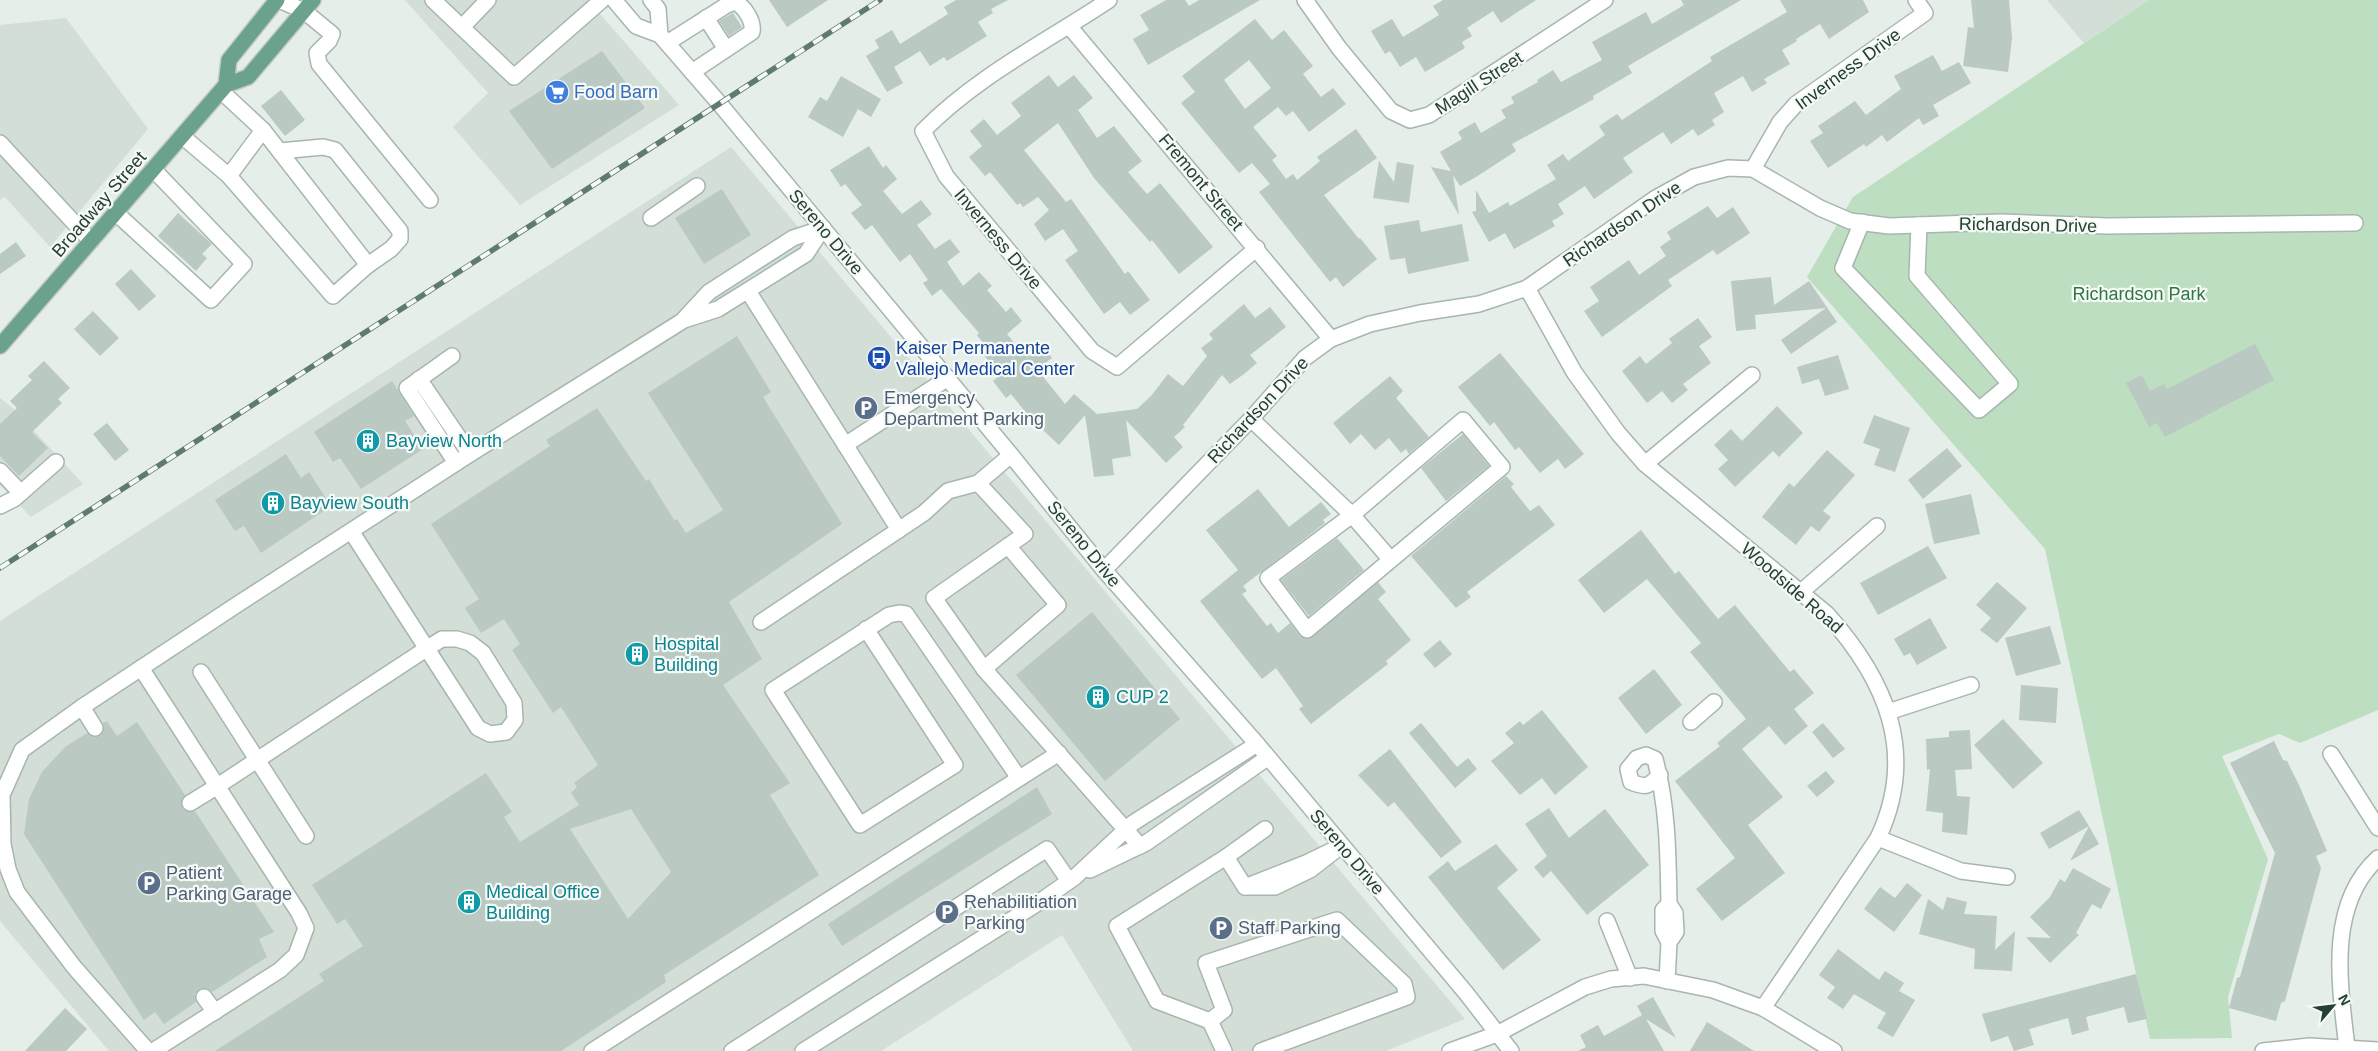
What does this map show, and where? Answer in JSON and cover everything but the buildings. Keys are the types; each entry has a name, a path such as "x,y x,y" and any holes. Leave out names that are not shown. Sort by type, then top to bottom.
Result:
{"main road":[{"path":"223,88 229,60 278,0"},
{"name":"Broadway Street","path":"0,346 223,88 248,77 309,6"}],"street":[{"path":"278,0 309,6 332,34 329,41 317,53 319,64 430,200"},
{"path":"433,0 514,77 585,6 602,0"},
{"path":"462,27 488,0"},
{"name":"Sereno Drive","path":"614,0 636,26 663,39 692,72 948,378 1104,570 1257,744 1466,993 1511,1051"},
{"path":"651,0 658,9 663,39 734,2 740,5 746,12 753,26 752,32 692,72"},
{"name":"Inverness Drive","path":"1109,0 1070,26 1008,62 943,110 923,130 946,176 1092,351 1117,368 1257,248"},
{"name":"Magill Street","path":"1305,0 1339,48 1391,111 1410,120 1429,115 1605,0"},
{"name":"Inverness Drive","path":"1752,168 1780,122 1796,104 1925,13 1916,0"},
{"path":"706,18 726,50"},
{"name":"Fremont Street","path":"1070,26 1331,338"},
{"path":"223,88 264,130 368,265"},
{"path":"229,176 264,130"},
{"path":"182,136 229,176 333,296 368,265 391,249 400,239 400,231 335,150 324,147 280,151"},
{"path":"0,143 91,241"},
{"name":"Richardson Drive","path":"1104,570 1251,419 1305,358 1331,338 1370,324 1420,313 1479,304 1527,288 1656,198 1694,177 1728,168 1752,168 1820,208 1850,221 1889,226 2001,222 2106,226 2355,223"},
{"path":"116,213 211,300 244,264 153,169"},
{"path":"651,218 697,186"},
{"path":"1862,222 1843,268 1979,410 2010,384 1917,276 1919,225"},
{"path":"148,1051 74,967 17,892 8,869 3,844 2,794 22,750 141,668 470,454 684,320 718,309 806,254 823,228"},
{"path":"684,320 709,292 792,238 823,228"},
{"name":"Woodside Road","path":"1527,288 1574,372 1618,433 1645,464 1827,614 1852,641 1873,675 1888,712 1896,757 1895,786 1888,815 1878,838 1763,1008"},
{"path":"748,291 899,530"},
{"path":"452,356 407,388 456,463"},
{"path":"1645,464 1752,376"},
{"path":"844,444 948,378"},
{"path":"419,379 470,454"},
{"path":"1251,419 1352,515 1391,560"},
{"path":"1463,420 1502,467 1307,630 1268,578 1352,515 1463,420"},
{"path":"761,622 924,513 948,491 978,483 1011,455"},
{"path":"0,506 21,493 56,462"},
{"path":"0,471 21,493"},
{"path":"978,483 1025,534 934,598 984,669 1140,846"},
{"path":"1801,592 1877,526"},
{"path":"190,803 216,787 426,649 442,639 457,639 470,643 483,654 514,703 515,720 506,732 490,734 478,728 426,649 351,531"},
{"path":"984,669 1058,605 1008,546"},
{"path":"866,629 955,764 860,826 773,690 866,629 889,615 906,614 1019,778"},
{"path":"141,668 299,913 306,928 296,955 280,970 153,1051"},
{"path":"201,672 306,836"},
{"path":"1888,712 1971,685"},
{"path":"1691,722 1714,702"},
{"path":"82,707 95,728"},
{"path":"803,1051 1038,903 1072,879 1133,823 1257,744"},
{"path":"592,1051 1058,753"},
{"path":"2331,754 2378,828"},
{"path":"1072,879 1140,846 1267,758"},
{"path":"1660,775 1666,811 1669,904 1676,913 1676,932 1670,942 1666,981"},
{"path":"1224,1051 1210,1021 1157,1001 1117,926 1226,857 1265,829"},
{"path":"1878,838 1961,871 2007,877"},
{"path":"1226,857 1245,887 1275,887 1310,870 1341,846"},
{"path":"732,1051 749,1047 1046,849 1072,879"},
{"path":"2347,1048 2340,986 2340,935 2347,908 2367,868 2378,858"},
{"path":"1210,1021 1224,1010 1206,963 1337,920 1404,984 1407,997 1261,1051"},
{"path":"1607,921 1630,978"},
{"path":"1450,1051 1497,1034 1585,987 1611,979 1644,976 1713,990 1763,1008 1834,1051"},
{"path":"204,997 215,1012"},
{"path":"2263,1051 2309,1046 2378,1050"}],"shaded area":[{"path":"405,0 588,0 679,105 520,205 453,127 488,93"},
{"path":"2047,0 2149,0 2084,43"},
{"path":"66,18 148,129 50,247 5,197 0,200 0,25"},
{"path":"731,147 1465,1019 1386,1051 1133,1051 1062,935 881,1051 109,1051 0,921 0,621"},
{"path":"0,398 15,410 83,484 31,517 0,485"}],"green space":[{"name":"Richardson Park","path":"2149,0 2378,0 2378,710 2300,743 2279,734 2222,756 2268,859 2228,997 2232,1038 2150,1039 2045,549 1807,277 1853,197"}],"railway":[{"path":"0,568 880,0"}],"place":[{"name":"Food Barn","path":"557,92"},
{"name":"Kaiser Permanente Vallejo Medical Center","path":"879,358"},
{"name":"Emergency Department Parking","path":"866,408"},
{"name":"Bayview North","path":"368,441"},
{"name":"Bayview South","path":"273,503"},
{"name":"Hospital Building","path":"637,654"},
{"name":"CUP 2","path":"1098,697"},
{"name":"Patient Parking Garage","path":"149,883"},
{"name":"Medical Office Building","path":"469,902"},
{"name":"Rehabilitiation Parking","path":"947,912"},
{"name":"Staff Parking","path":"1221,928"}]}
